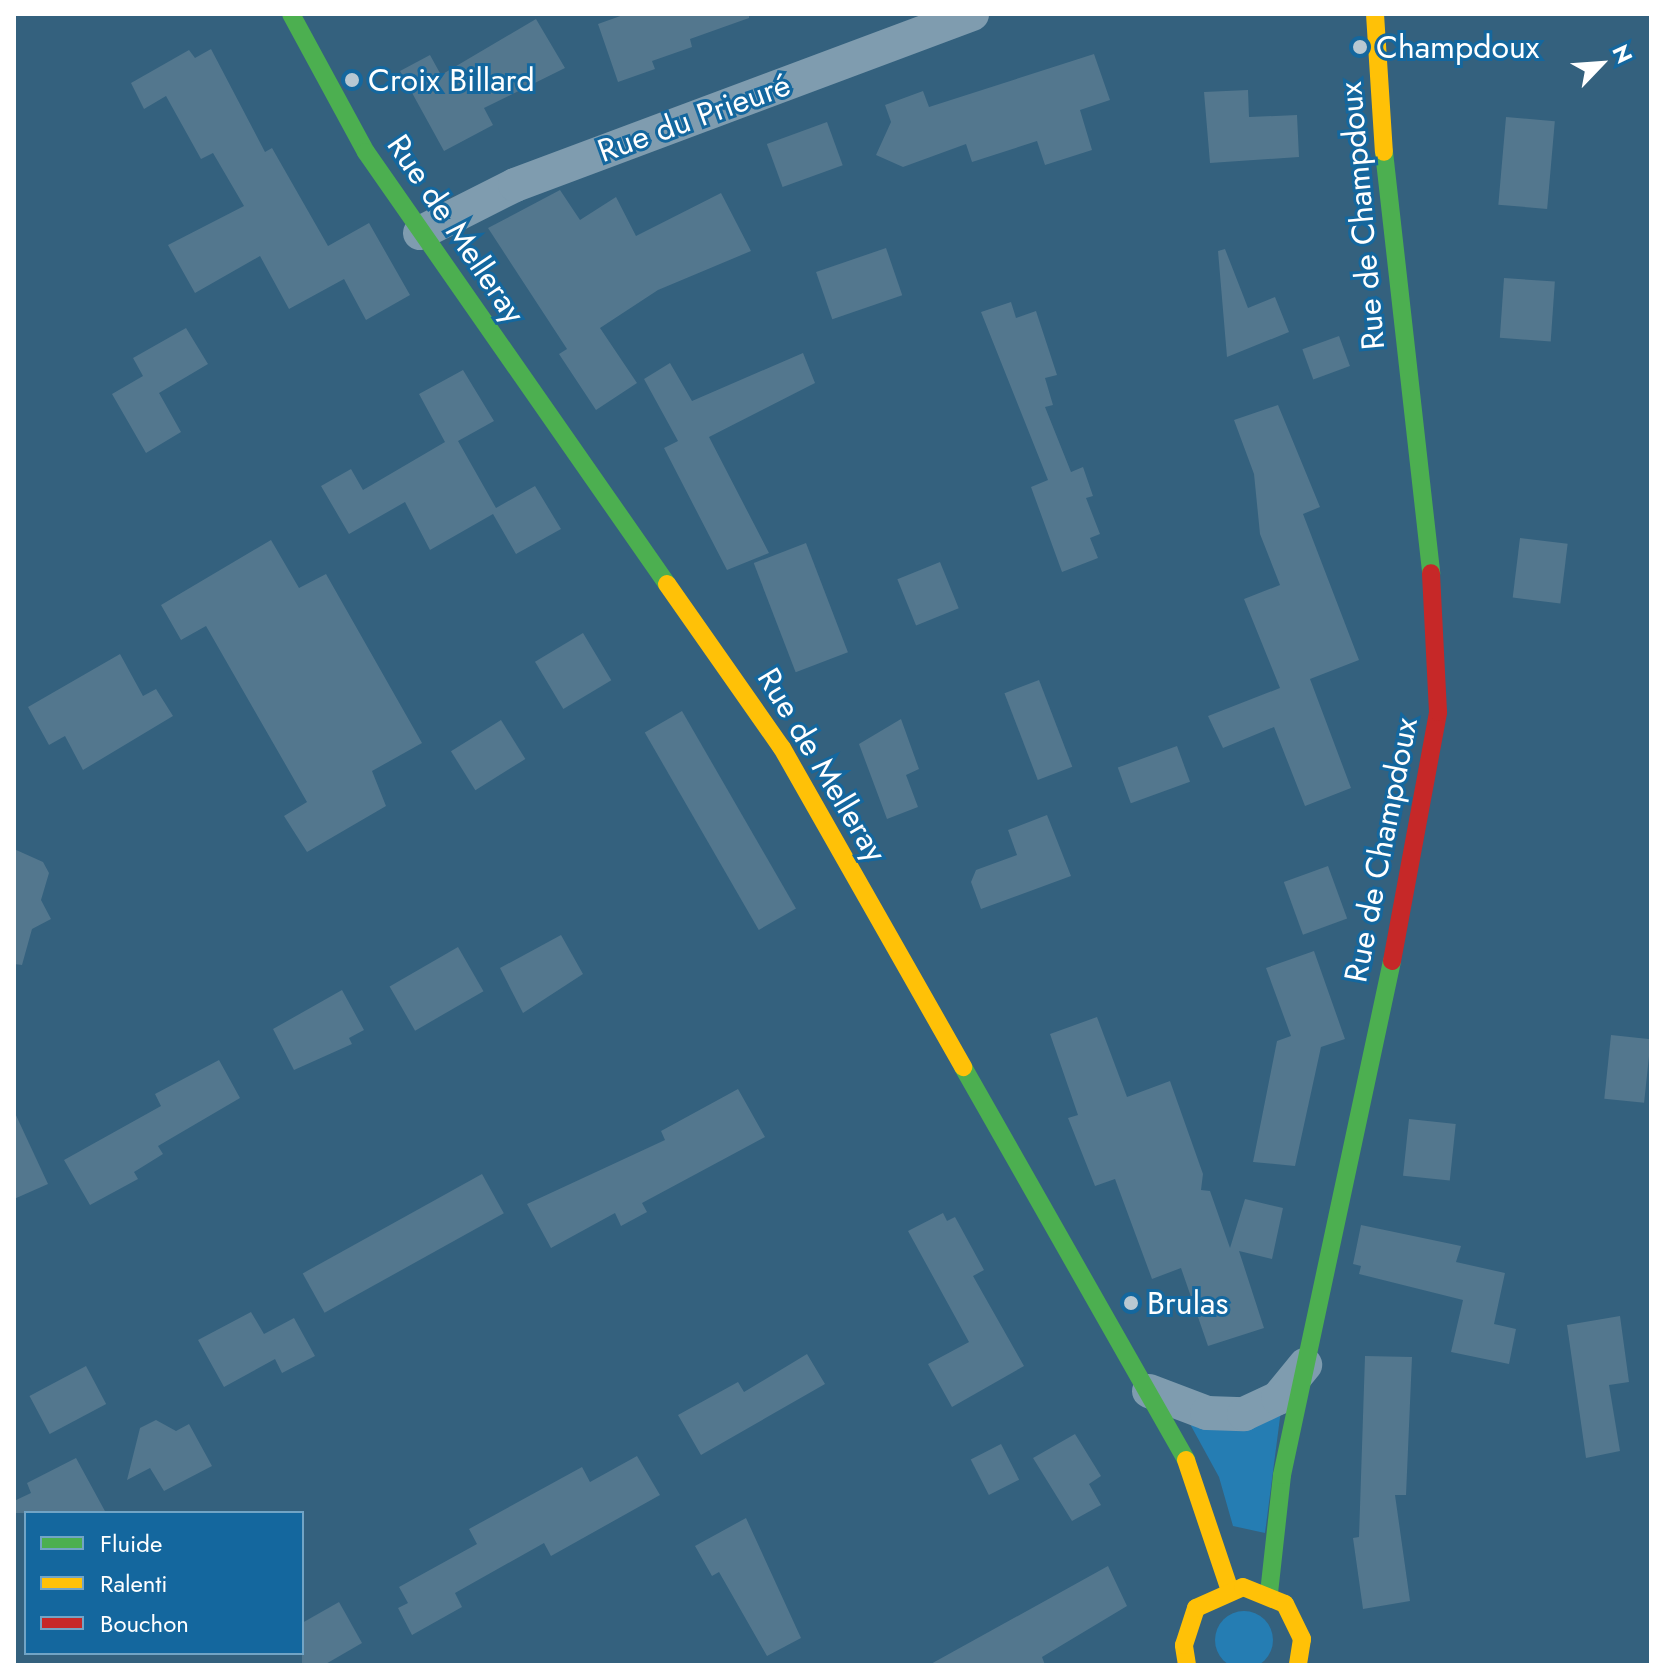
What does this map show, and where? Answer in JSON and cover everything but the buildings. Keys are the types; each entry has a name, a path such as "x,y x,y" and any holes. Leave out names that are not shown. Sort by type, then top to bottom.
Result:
{"street":[{"name":"Rue de Melleray","path":"291,14 420,233 782,748 1188,1463 1229,1588"},
{"name":"Rue du Prieuré","path":"420,233 515,185 972,14"},
{"name":"Rue de Champdoux","path":"1269,1593 1282,1475 1438,712 1439,637 1390,253 1375,14"},
{"path":"1149,1391 1207,1413 1244,1414 1278,1398 1306,1365"},
{"path":"1187,1665 1184,1645 1196,1608 1229,1588 1269,1593 1296,1620 1298,1665"}],"shaded area":[{"path":"1281,1410 1265,1533 1233,1526 1219,1477 1190,1424"},
{"path":"1244,1611 1255,1613 1264,1620 1271,1629 1271,1651 1264,1660 1255,1667 1244,1669 1233,1667 1224,1660 1217,1651 1215,1640 1217,1629 1224,1620 1233,1613"}],"traffic: fast":[{"path":"291,14 366,152 667,584"},
{"path":"1384,152 1431,573"},
{"path":"1269,1593 1282,1475 1392,961"},
{"path":"963,1067 1186,1460"}],"traffic: slow":[{"path":"1375,14 1384,152"},
{"path":"667,584 782,748 963,1067"},
{"path":"1186,1460 1229,1588"},
{"path":"1187,1665 1184,1645 1196,1608 1243,1587 1285,1604 1302,1639 1298,1665"}],"traffic: jam":[{"path":"1392,961 1438,712 1431,573"}],"place":[{"name":"Champdoux","path":"1360,47"},
{"name":"Croix Billard","path":"352,80"},
{"name":"Brulas","path":"1131,1303"}]}
